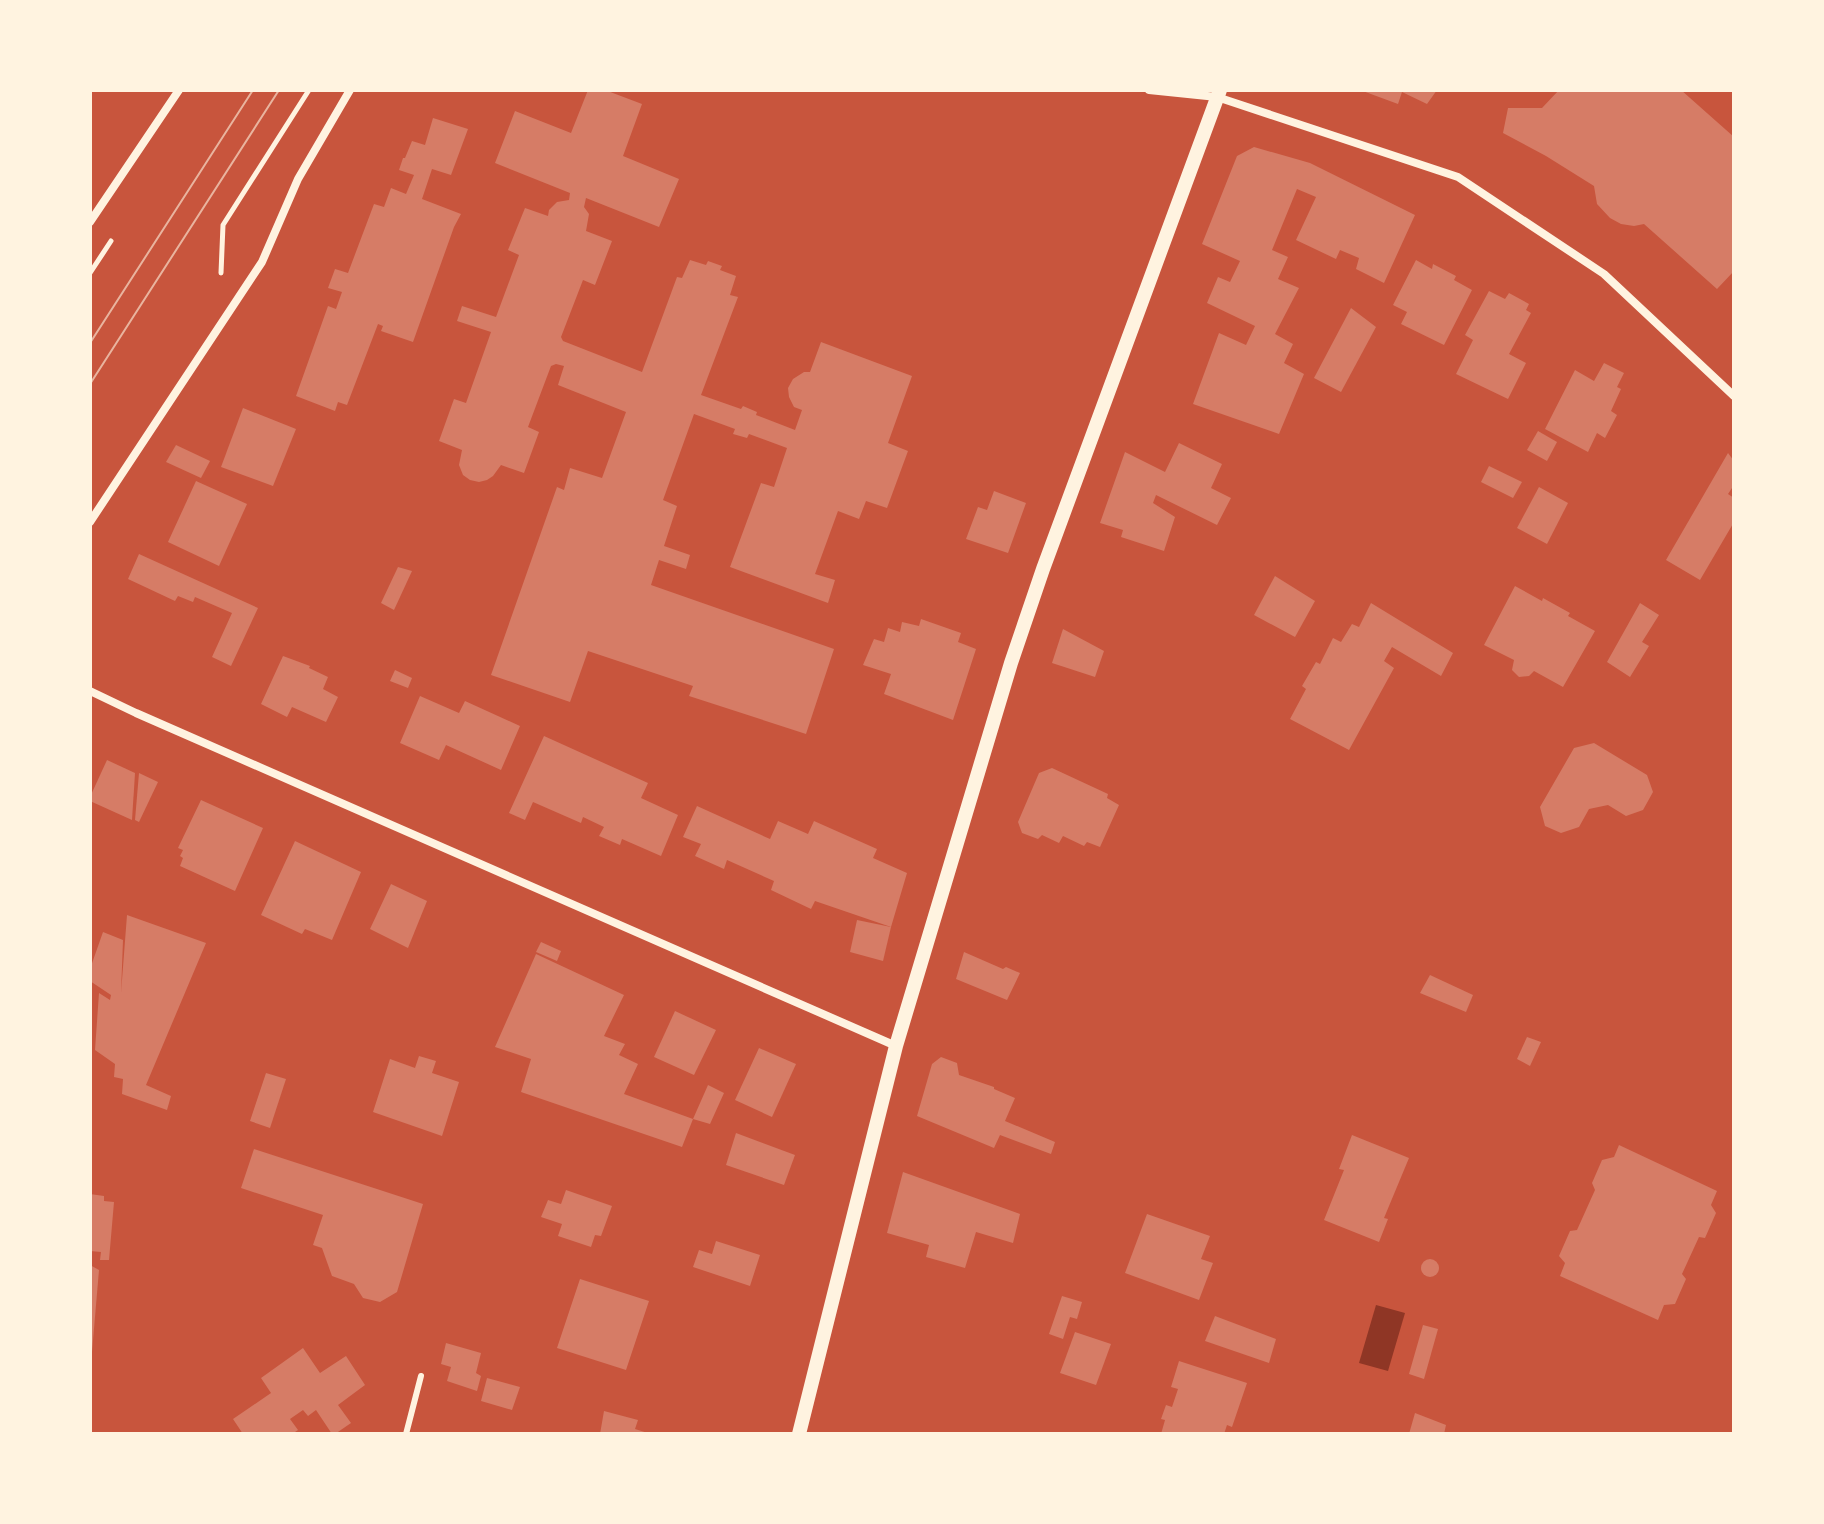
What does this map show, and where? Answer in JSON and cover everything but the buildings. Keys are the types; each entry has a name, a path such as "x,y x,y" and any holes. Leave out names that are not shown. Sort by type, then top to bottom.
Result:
{"street":[{"path":"90,222 179,90"},
{"path":"90,522 262,262 298,179 350,90"},
{"path":"1149,90 1218,94 1458,177 1604,274 1734,396"},
{"path":"799,1434 896,1046 1011,663 1218,94"},
{"path":"90,691 896,1046"}],"lane":[{"path":"406,1434 421,1376"}],"path":[{"path":"213,284 222,271 223,225 309,90"}],"shaded area":[{"path":"1376,1305 1405,1313 1388,1371 1359,1363"}],"tram line":[{"path":"90,343 253,90"},
{"path":"90,384 279,90"}]}
